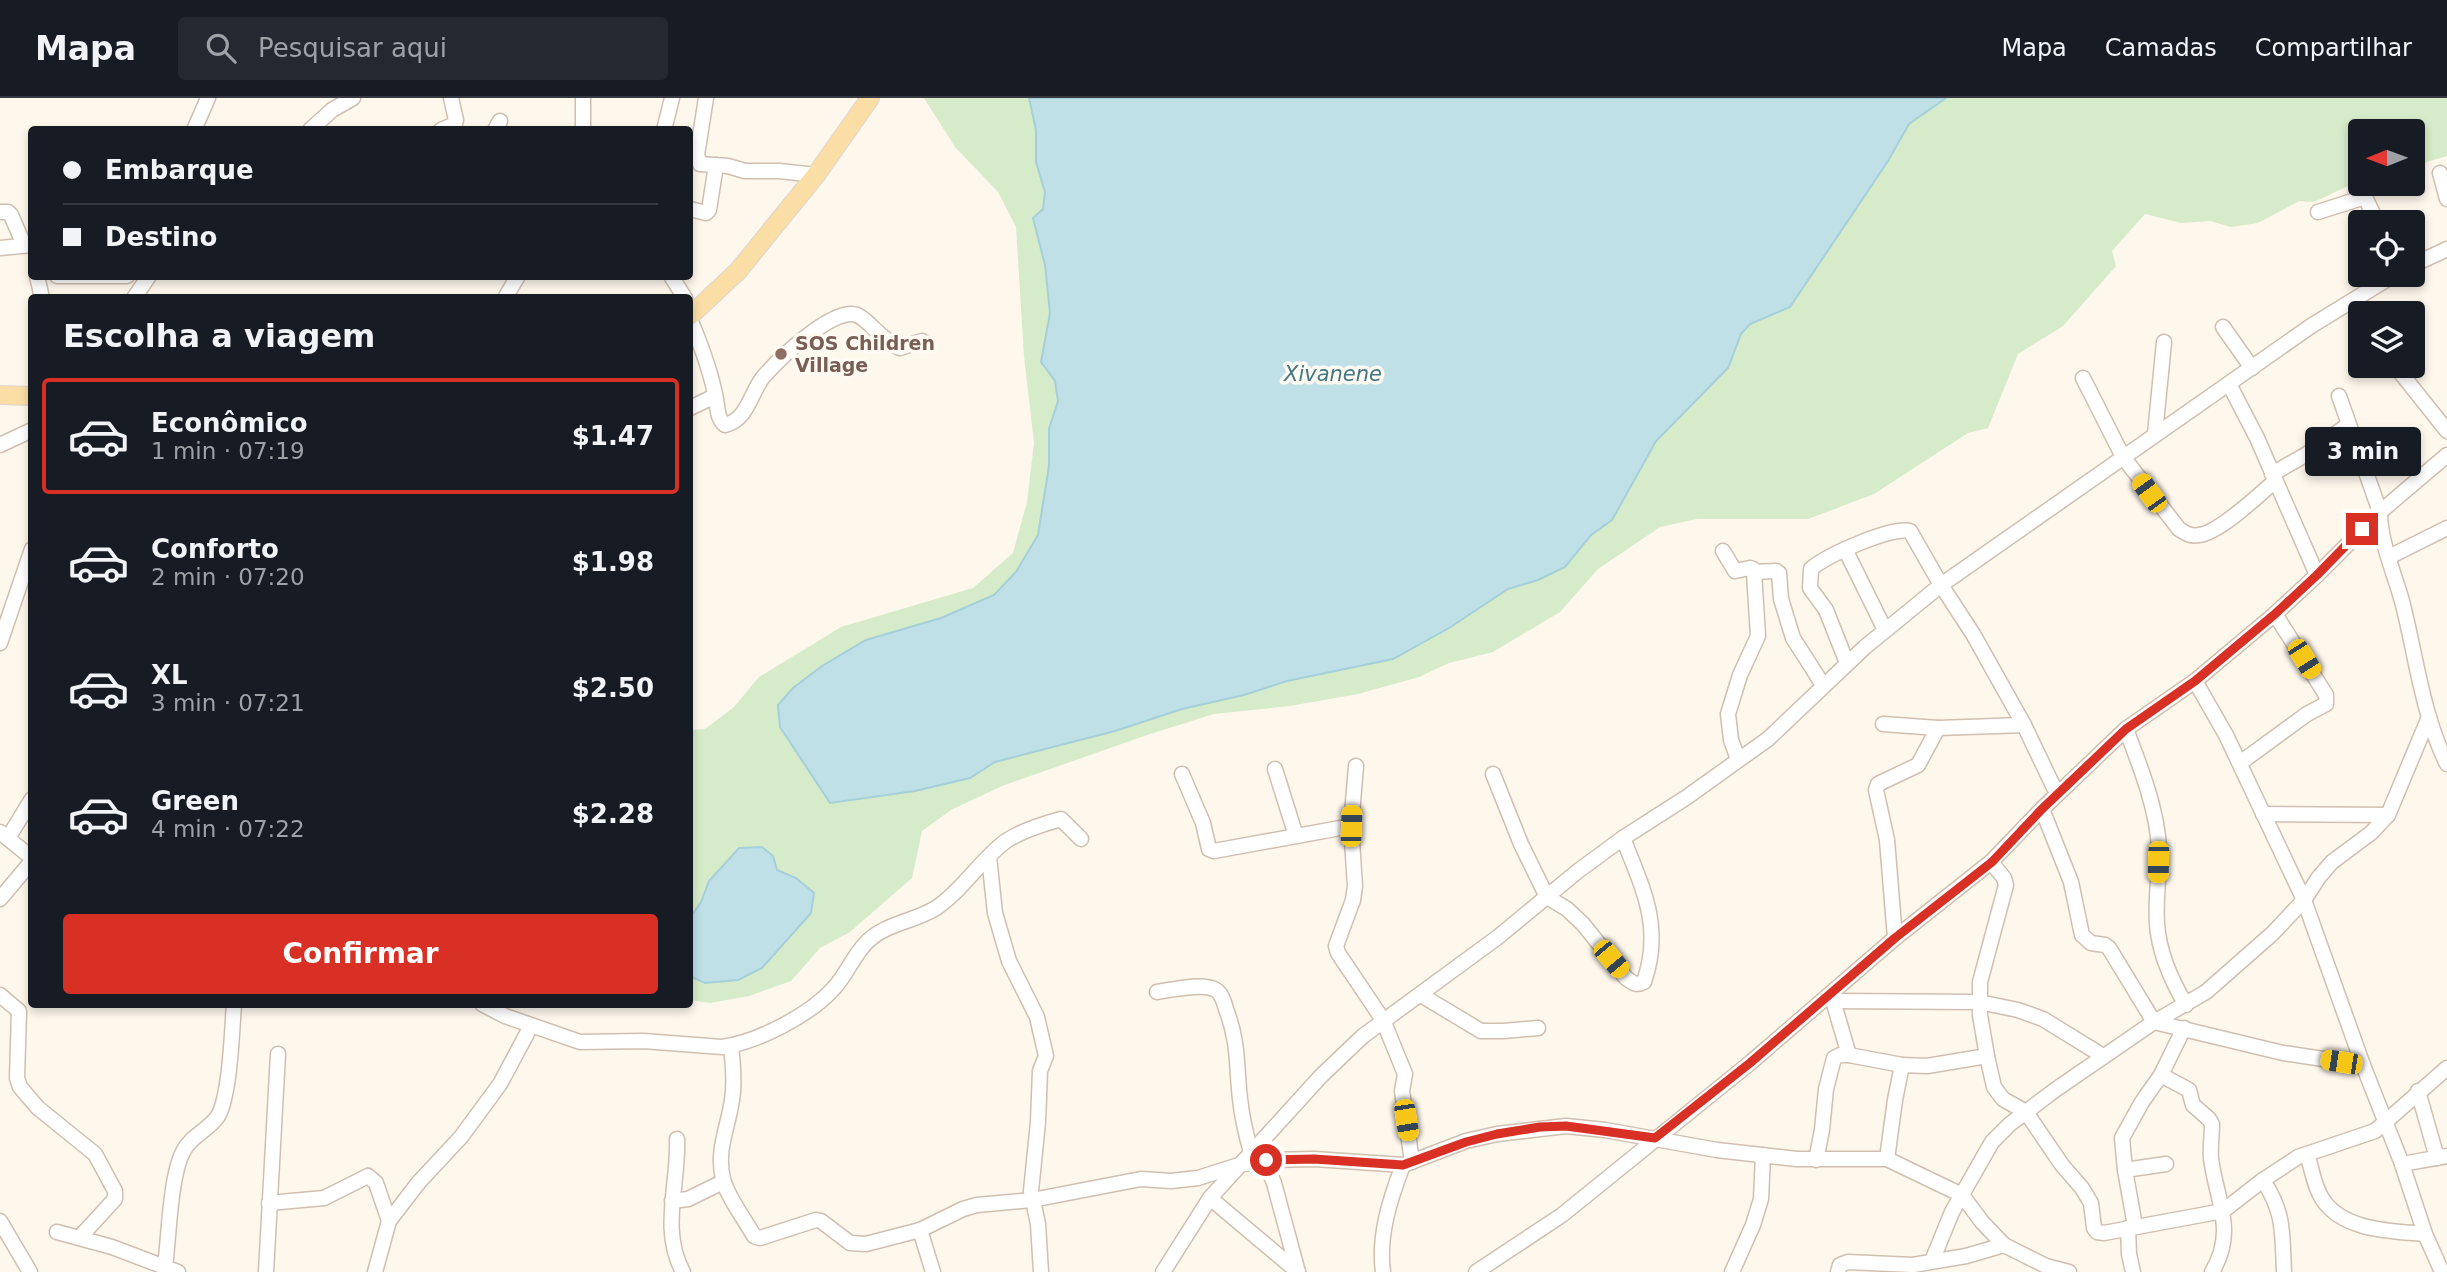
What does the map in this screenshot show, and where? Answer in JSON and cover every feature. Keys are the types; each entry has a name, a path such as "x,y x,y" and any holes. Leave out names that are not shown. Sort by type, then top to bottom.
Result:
{"main road":[{"path":"693,307 738,271 816,174 870,98"},
{"path":"0,395 28,396"}],"street":[{"path":"196,126 208,98"},
{"path":"314,126 332,110 353,98"},
{"path":"451,98 456,120 451,126"},
{"path":"583,98 583,126"},
{"path":"665,126 672,98"},
{"path":"702,98 697,161 707,166 728,166 745,171 816,174"},
{"path":"693,210 706,213 709,210 716,165"},
{"path":"2440,173 2447,199"},
{"path":"2318,212 2365,197 2371,210"},
{"path":"0,212 8,212 11,215 28,245 0,248"},
{"path":"2425,259 2447,249"},
{"path":"1163,1272 1210,1198 1321,1076 1363,1035 1498,937 1623,838 1687,797 1768,739 1847,663 1941,585 2311,326 2374,287"},
{"path":"693,318 719,420 725,425 739,418 758,384 775,365 830,320 848,315 859,316 883,339 900,348 922,341"},
{"path":"2223,327 2252,368"},
{"path":"2155,434 2164,342"},
{"path":"2083,378 2123,457 2179,529 2196,536 2226,521 2274,478 2348,425"},
{"path":"2405,378 2447,428"},
{"path":"2229,384 2257,438 2317,575"},
{"path":"693,407 715,396"},
{"path":"2339,396 2380,512 2380,529 2429,717 2447,764"},
{"path":"0,445 28,432"},
{"path":"1476,1272 1562,1215 1833,997 1895,938 1992,862 2057,794 2126,729 2195,681 2275,614 2380,512 2447,456"},
{"path":"2389,557 2447,528"},
{"path":"1847,663 1826,610 1810,588 1811,569 1844,549 1899,530 1910,531 1973,634 2024,725 2057,794"},
{"path":"1844,549 1885,630"},
{"path":"1723,551 1733,570 1737,572 1752,568 1754,572 1758,636 1740,675 1728,714 1731,740 1738,759"},
{"path":"1754,572 1779,573 1781,599 1793,638 1823,685"},
{"path":"0,643 27,582"},
{"path":"2240,763 2307,714 2326,704 2327,700 2275,614"},
{"path":"2195,681 2240,763 2304,900 2363,1065 2402,1164 2425,1234 2442,1272"},
{"path":"1936,1264 1943,1231 1992,1142 2026,1112 2103,1056 2206,992 2273,933 2304,900 2332,862 2371,833 2388,814 2429,717"},
{"path":"1883,724 1938,728 2024,725"},
{"path":"1895,938 1887,840 1875,790 1878,785 1918,765 1938,728"},
{"path":"2126,729 2156,825 2159,848 2159,943 2175,986 2186,1004"},
{"path":"1356,766 1351,826 1354,893 1336,946 1383,1020 1405,1074 1402,1091 1408,1163 1382,1233 1383,1272"},
{"path":"1275,769 1296,836"},
{"path":"1182,774 1199,812 1209,849 1214,851 1351,826"},
{"path":"1493,774 1521,844 1547,897 1567,909 1583,924 1626,978 1634,984 1644,982 1653,928 1644,893 1623,838"},
{"path":"28,804 4,835 28,856"},
{"path":"2042,809 2071,882 2082,935 2091,943 2109,948 2154,1022 2239,1044 2363,1065"},
{"path":"2263,814 2388,814"},
{"path":"491,1008 531,1026 580,1042 643,1041 731,1046 800,1016 834,989 865,943 881,931 934,909 1006,841 1058,819 1062,819 1081,839"},
{"path":"989,857 995,913 1009,961 1037,1017 1046,1056 1040,1071 1031,1191 1038,1224 1041,1272"},
{"path":"1992,862 2006,885 1980,982 1979,1002 1994,1087 2003,1098 2026,1112 2062,1165 2087,1194 2097,1232 2223,1211 2263,1180 2306,1154 2364,1135 2386,1123 2418,1091 2447,1069"},
{"path":"0,899 28,865"},
{"path":"1157,992 1188,987 1210,988 1222,996 1238,1049 1240,1101 1254,1149 1266,1160 1278,1195 1298,1272"},
{"path":"0,995 19,1011 17,1078 20,1087 51,1121 91,1150 115,1191 115,1199 80,1237"},
{"path":"1421,995 1481,1031 1538,1028"},
{"path":"1833,997 1979,1002 2033,1014 2103,1056"},
{"path":"1833,997 1849,1055"},
{"path":"57,1232 80,1237 172,1269 174,1187 184,1150 217,1118 228,1077 234,1008"},
{"path":"375,1272 389,1221 419,1182 461,1137 500,1084 531,1026"},
{"path":"2133,1272 2129,1254 2132,1227 2122,1138 2161,1075 2183,1028"},
{"path":"731,1046 733,1097 720,1148 723,1182 757,1237 816,1220 850,1243 866,1244 920,1230 977,1205 1032,1200 1141,1179 1171,1181 1198,1178 1266,1160 1408,1163 1497,1134 1566,1126 1763,1155 1816,1160 1887,1159 1962,1195 1982,1223 2004,1245 2046,1266 2069,1272"},
{"path":"266,1272 278,1054"},
{"path":"1816,1160 1826,1089 1834,1058 1849,1055 1902,1065 1927,1066 1987,1056"},
{"path":"1887,1159 1902,1065"},
{"path":"2161,1075 2189,1090 2193,1105 2210,1119 2211,1160 2225,1228 2223,1249 2212,1272"},
{"path":"2402,1164 2442,1157 2418,1091"},
{"path":"677,1139 678,1155 672,1201 673,1252 683,1272"},
{"path":"2306,1154 2318,1190 2334,1212 2349,1221 2385,1231 2425,1234"},
{"path":"1732,1272 1753,1225 1761,1199 1763,1155"},
{"path":"2125,1170 2166,1164"},
{"path":"269,1203 324,1198 368,1177 376,1183 389,1221"},
{"path":"2263,1180 2277,1201 2281,1219 2284,1272"},
{"path":"672,1201 688,1199 723,1182"},
{"path":"1210,1198 1298,1272"},
{"path":"0,1221 30,1272"},
{"path":"920,1230 933,1272"},
{"path":"1838,1272 1840,1265 1848,1262 1936,1264 2004,1245"},
{"path":"133,1272 141,1258"}],"green space":[{"path":"924,98 1029,98 1036,130 1036,162 1045,192 1043,209 1033,218 1045,265 1050,313 1041,362 1055,381 1058,401 1049,429 1049,465 1038,535 1016,572 994,595 941,618 866,640 822,666 793,688 778,705 780,727 830,803 915,791 970,778 995,762 1115,731 1182,709 1244,695 1287,681 1393,659 1449,628 1508,589 1538,580 1565,567 1591,535 1612,520 1656,441 1728,368 1741,334 1750,324 1790,307 1888,161 1909,124 1946,98 2447,98 2447,156 2426,162 2426,119 2348,119 2348,186 2314,202 2299,201 2258,223 2231,227 2210,221 2181,223 2145,214 2112,251 2116,266 2063,326 2018,354 1988,428 1968,433 1874,494 1808,519 1697,519 1660,527 1598,569 1560,612 1493,652 1449,663 1419,677 1358,694 1290,706 1214,714 1002,786 951,810 922,831 912,878 850,932 820,948 791,981 749,996 710,1003 693,1000 693,977 709,982 726,981 762,968 796,878 777,870 773,856 739,848 709,881 693,914 693,730 705,729 734,707 759,677 841,627 973,588 1013,553 1027,502 1034,443 1024,356 1016,227 998,192 955,147"}],"water":[{"name":"Xivanene","path":"1029,98 1946,98 1909,124 1888,161 1790,307 1750,324 1741,334 1728,368 1656,441 1612,520 1591,535 1565,567 1538,580 1508,589 1449,628 1393,659 1287,681 1244,695 1182,709 1115,731 995,762 970,778 915,791 830,803 780,727 778,705 793,688 822,666 866,640 941,618 994,595 1016,572 1038,535 1049,466 1049,429 1058,401 1055,381 1041,362 1050,313 1045,265 1033,218 1043,209 1045,192 1036,162 1036,130"},
{"path":"762,847 773,856 777,870 796,878 814,893 811,913 762,968 738,980 705,983 693,977 693,914 709,881 739,848"}],"place":[{"name":"SOS Children Village","path":"781,354"}],"route":[{"path":"1266,1160 1314,1159 1403,1165 1466,1142 1540,1127 1566,1126 1655,1138 1750,1063 1895,938 1992,862 2042,809 2126,729 2195,681 2275,614 2362,529"}]}
